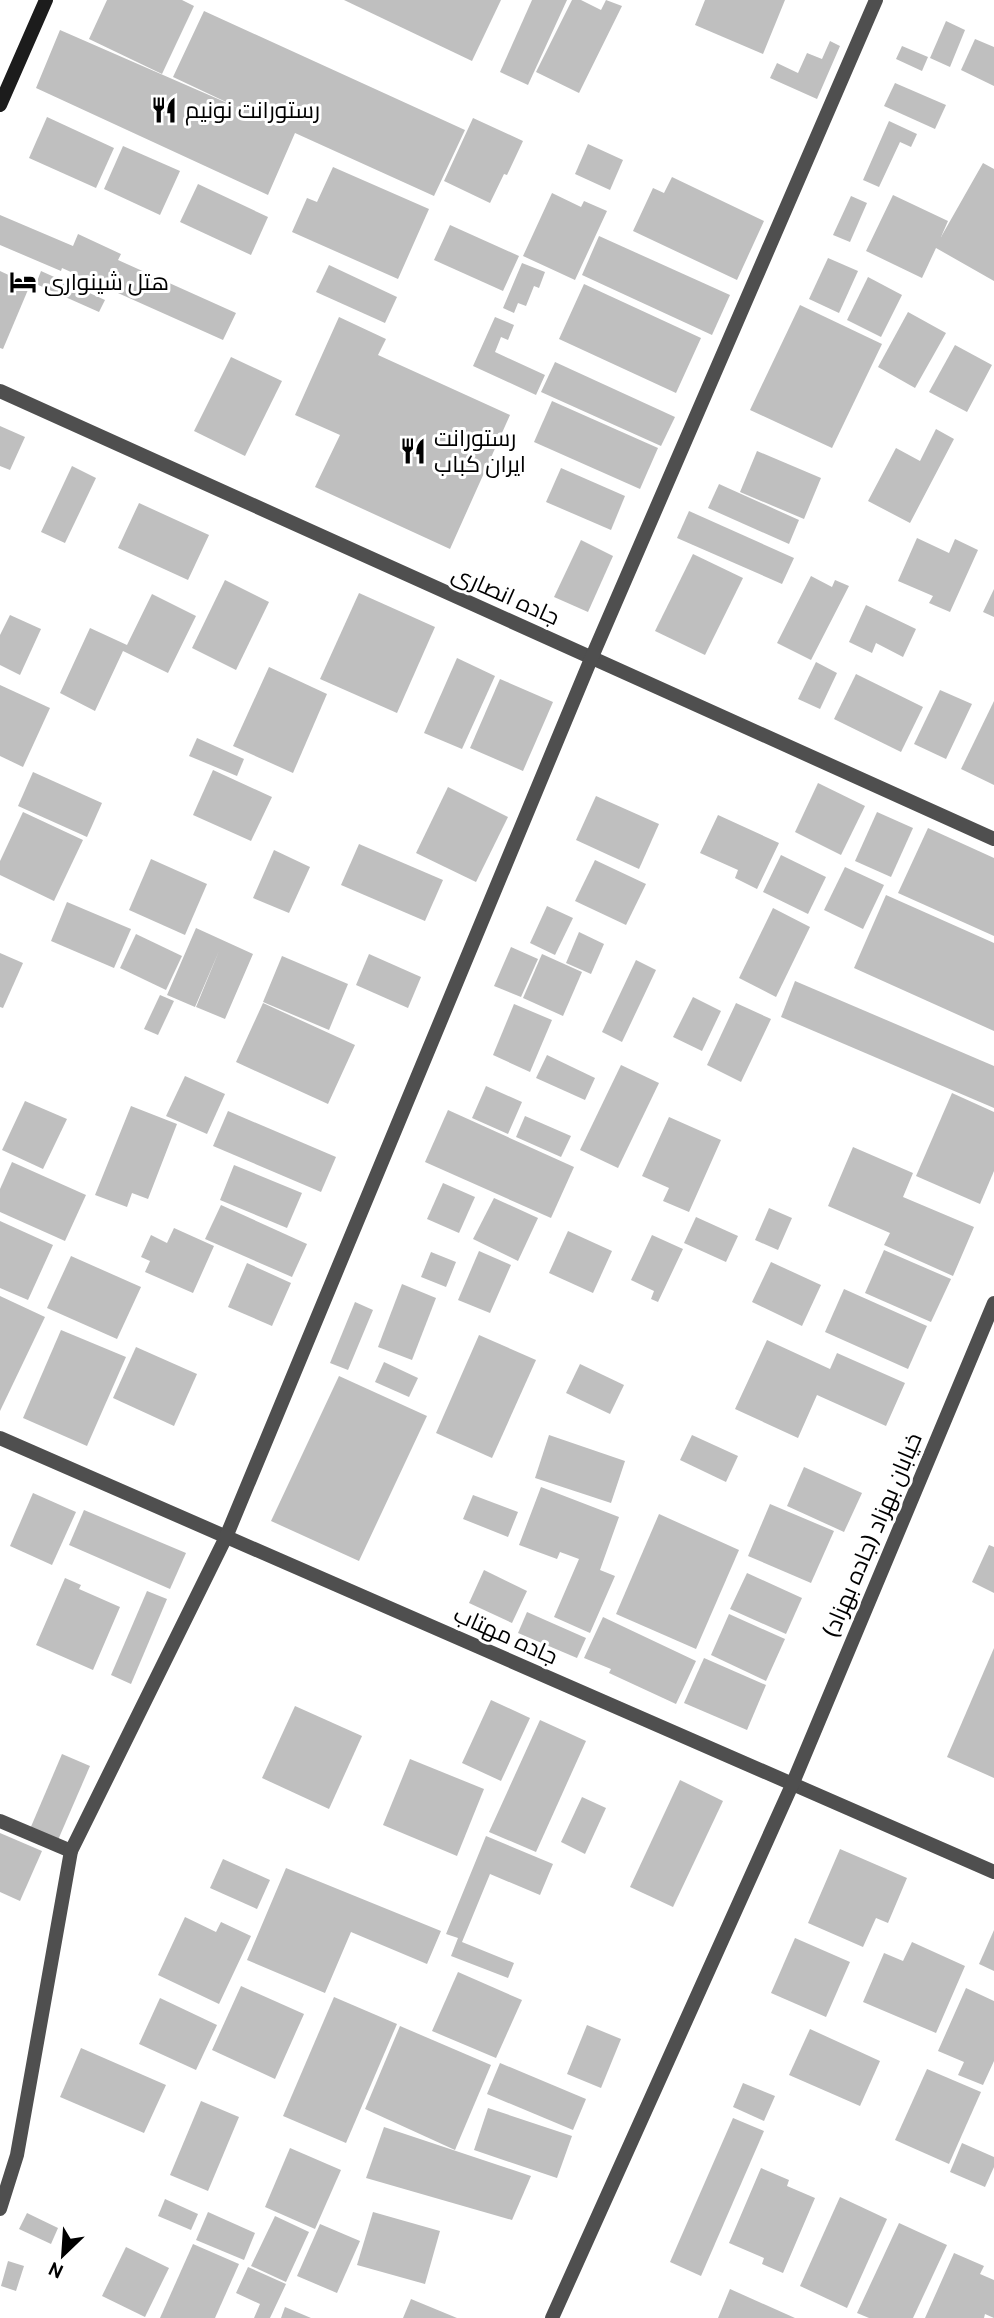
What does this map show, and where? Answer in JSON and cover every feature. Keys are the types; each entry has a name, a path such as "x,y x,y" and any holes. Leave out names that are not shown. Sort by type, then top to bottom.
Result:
{"main road":[{"path":"0,105 46,0"}],"street":[{"path":"0,2208 17,2155 71,1851 226,1537 591,659 876,0"},
{"name":"جاده انصاری","path":"0,391 994,838"},
{"name":"خیابان بهزاد (جاده بهزاد)","path":"552,2318 792,1785 994,1303"},
{"name":"جاده مهتاب","path":"0,1438 994,1872"},
{"path":"0,1821 71,1851"}],"building":[{"path":"107,0 182,0 194,6 162,74 89,39"},
{"path":"344,0 501,0 472,61"},
{"path":"532,0 567,0 528,85 500,72"},
{"path":"572,0 581,0 601,10 606,0 622,6 579,93 536,72"},
{"path":"705,0 785,0 763,54 695,25"},
{"path":"204,11 465,130 434,196 295,133 268,195 36,88 60,30 241,109 173,77"},
{"path":"946,21 965,30 950,67 930,58"},
{"path":"975,39 994,47 994,86 961,70"},
{"path":"830,41 840,46 817,99 770,78 777,63 798,73 807,53 822,59"},
{"path":"902,46 928,57 922,71 896,59"},
{"path":"895,83 946,105 935,129 884,106"},
{"path":"47,117 114,148 96,188 29,158"},
{"path":"473,118 523,141 490,203 444,181"},
{"path":"889,121 917,134 911,147 900,142 879,187 863,180"},
{"path":"588,144 623,160 610,190 575,174"},
{"path":"123,146 180,171 160,215 104,189"},
{"path":"983,163 994,169 994,281 936,248 922,278 866,251 893,195 948,221 941,237"},
{"path":"333,167 429,209 398,279 292,232 307,198 317,202"},
{"path":"672,177 764,221 737,280 633,231 653,188 664,193"},
{"path":"198,184 268,217 251,255 180,222"},
{"path":"552,193 581,207 584,201 607,211 575,280 523,256"},
{"path":"851,196 867,203 850,242 833,235"},
{"path":"0,215 73,246 78,234 121,254 118,260 236,313 223,340 62,268 61,271 0,245"},
{"path":"450,225 519,256 503,291 434,260"},
{"path":"599,236 730,295 712,335 582,275"},
{"path":"828,258 858,271 839,313 809,299"},
{"path":"522,263 545,272 539,288 534,286 526,306 518,303 514,313 503,308"},
{"path":"329,265 397,297 385,323 316,292"},
{"path":"0,271 30,285 3,349 0,348"},
{"path":"41,271 105,300 99,312 36,284"},
{"path":"868,277 902,295 881,337 847,320"},
{"path":"584,284 701,338 676,393 559,339"},
{"path":"800,305 882,344 832,448 750,410"},
{"path":"908,312 946,333 915,388 878,367"},
{"name":"رستورانت ایران کباب","path":"339,317 386,339 378,355 510,415 450,549 315,487 340,435 295,415"},
{"path":"495,317 514,325 508,340 501,337 495,352 545,375 536,395 473,366"},
{"path":"955,345 992,365 967,412 929,392"},
{"path":"231,357 282,381 245,456 194,431"},
{"path":"555,362 675,417 661,446 541,392"},
{"path":"552,401 658,448 640,489 534,442"},
{"path":"0,426 25,437 10,470 0,466"},
{"path":"936,429 954,439 910,523 868,501 896,448 920,461"},
{"path":"757,451 821,478 804,519 740,492"},
{"path":"72,466 96,478 65,543 41,532"},
{"path":"561,468 625,496 611,530 546,502"},
{"path":"719,484 799,520 789,544 708,508"},
{"path":"139,503 209,535 188,580 118,548"},
{"path":"689,511 794,558 782,584 677,538"},
{"path":"917,538 949,553 955,539 978,550 950,612 929,603 933,596 898,581"},
{"path":"581,540 613,556 588,612 554,597"},
{"path":"693,554 743,578 705,655 655,631"},
{"path":"811,576 832,587 835,580 849,586 811,660 777,643"},
{"path":"225,580 269,602 236,670 192,648"},
{"path":"994,589 994,617 983,612"},
{"path":"359,593 435,627 397,713 320,679"},
{"path":"152,594 196,616 168,673 123,651 95,711 60,693 90,628 127,645"},
{"path":"866,605 916,629 903,657 876,643 872,653 849,642"},
{"path":"10,615 41,629 20,675 0,665 0,635"},
{"path":"457,658 495,676 462,749 424,733"},
{"path":"816,662 837,673 820,709 798,699"},
{"path":"269,667 327,694 293,773 233,746"},
{"path":"856,674 923,707 901,752 834,719"},
{"path":"500,679 553,702 523,771 470,748"},
{"path":"0,685 50,708 23,767 0,756"},
{"path":"940,690 972,704 946,759 914,744"},
{"path":"994,701 994,785 961,769"},
{"path":"197,738 244,759 237,776 189,756"},
{"path":"213,770 272,797 251,841 193,815"},
{"path":"33,772 102,803 87,837 18,806"},
{"path":"818,783 865,806 841,855 795,832"},
{"path":"448,787 508,817 476,882 416,853"},
{"path":"596,796 659,824 639,869 576,840"},
{"path":"23,812 83,840 54,901 0,875 0,861"},
{"path":"877,812 913,828 891,877 855,861"},
{"path":"718,815 779,843 757,889 735,878 738,870 700,853"},
{"path":"928,828 994,858 994,936 898,893"},
{"path":"359,844 443,880 425,921 341,885"},
{"path":"274,850 310,867 289,913 253,898"},
{"path":"781,855 826,877 808,914 763,892"},
{"path":"151,859 207,884 185,935 129,910"},
{"path":"595,860 646,884 626,925 575,901"},
{"path":"845,867 884,885 863,929 824,910"},
{"path":"886,895 994,943 994,1031 854,968"},
{"path":"67,902 131,929 114,968 51,941"},
{"path":"547,906 573,918 555,955 530,943"},
{"path":"773,908 810,927 776,997 739,978"},
{"path":"196,928 253,954 225,1019 196,1007 219,951 195,1007 167,995"},
{"path":"579,932 604,944 591,974 566,963"},
{"path":"136,934 182,956 166,990 120,968"},
{"path":"511,947 538,959 521,997 494,986"},
{"path":"0,953 23,963 3,1008 0,1007"},
{"path":"369,954 421,977 408,1008 356,985"},
{"path":"542,954 582,972 563,1016 523,998"},
{"path":"282,956 348,984 329,1030 263,1002"},
{"path":"636,960 656,970 622,1042 602,1032"},
{"path":"795,981 994,1066 994,1108 781,1017"},
{"path":"160,995 174,1001 158,1035 144,1029"},
{"path":"693,997 721,1011 702,1051 673,1037"},
{"path":"263,1003 355,1045 328,1104 236,1062"},
{"path":"736,1003 771,1019 741,1082 707,1065"},
{"path":"514,1004 552,1020 530,1072 493,1055"},
{"path":"547,1055 595,1078 585,1100 536,1078"},
{"path":"621,1065 659,1083 618,1168 580,1150"},
{"path":"185,1076 225,1094 207,1134 166,1116"},
{"path":"486,1086 522,1102 508,1134 472,1118"},
{"path":"952,1093 994,1112 994,1171 980,1204 916,1176"},
{"path":"25,1101 67,1119 43,1169 2,1150"},
{"path":"131,1106 177,1124 148,1199 132,1193 127,1207 95,1195"},
{"path":"448,1110 574,1167 551,1218 425,1162"},
{"path":"228,1111 336,1157 321,1192 213,1146"},
{"path":"525,1116 571,1136 561,1157 516,1137"},
{"path":"669,1117 721,1140 689,1212 663,1201 669,1188 642,1176"},
{"path":"853,1147 913,1173 903,1197 974,1227 953,1276 884,1245 890,1233 828,1206"},
{"path":"12,1162 86,1195 65,1241 0,1212 0,1189"},
{"path":"234,1165 302,1193 287,1228 220,1200"},
{"path":"443,1183 475,1197 459,1233 427,1219"},
{"path":"494,1198 538,1218 518,1261 473,1239"},
{"path":"221,1205 307,1244 292,1277 205,1239"},
{"path":"769,1208 792,1218 778,1250 755,1240"},
{"path":"696,1217 738,1236 726,1262 684,1243"},
{"path":"0,1221 53,1245 28,1300 0,1288"},
{"path":"174,1228 214,1246 193,1293 145,1272 150,1261 141,1257 151,1235 167,1243"},
{"path":"568,1231 612,1251 593,1293 549,1273"},
{"path":"652,1235 683,1249 658,1302 651,1299 654,1291 631,1280"},
{"path":"884,1250 951,1279 931,1322 865,1293"},
{"path":"479,1251 511,1265 490,1313 458,1300"},
{"path":"431,1252 456,1262 446,1287 421,1277"},
{"path":"71,1256 141,1287 117,1339 47,1308"},
{"path":"771,1262 821,1285 802,1326 752,1302"},
{"path":"247,1263 291,1283 272,1326 228,1307"},
{"path":"402,1284 436,1298 412,1360 378,1347"},
{"path":"844,1289 927,1326 908,1369 825,1332"},
{"path":"0,1296 45,1317 0,1411"},
{"path":"355,1302 373,1310 348,1370 330,1363"},
{"path":"61,1330 126,1357 87,1446 23,1418"},
{"path":"479,1335 536,1360 492,1458 436,1433"},
{"path":"767,1340 830,1369 837,1353 905,1383 886,1426 817,1395 798,1438 735,1409"},
{"path":"136,1347 197,1374 174,1426 113,1398"},
{"path":"384,1362 418,1378 409,1397 375,1382"},
{"path":"580,1364 624,1385 610,1414 566,1393"},
{"path":"339,1376 427,1416 359,1561 271,1521"},
{"path":"549,1435 625,1461 611,1503 535,1478"},
{"path":"692,1435 738,1456 726,1482 680,1460"},
{"path":"804,1467 862,1493 844,1532 787,1506"},
{"path":"541,1487 619,1517 600,1570 615,1576 590,1633 554,1617 579,1559 560,1552 557,1559 519,1545"},
{"path":"33,1493 76,1512 52,1565 10,1546"},
{"path":"473,1495 518,1512 508,1537 463,1519"},
{"path":"770,1504 834,1531 811,1583 748,1556"},
{"path":"84,1510 186,1553 170,1589 69,1545"},
{"path":"659,1514 739,1550 696,1649 616,1614"},
{"path":"989,1545 994,1547 994,1593 972,1582"},
{"path":"484,1570 527,1591 512,1623 469,1603"},
{"path":"747,1573 802,1598 786,1634 730,1609"},
{"path":"65,1578 81,1585 79,1589 120,1607 93,1670 36,1645"},
{"path":"147,1591 167,1599 131,1684 111,1675"},
{"path":"527,1612 586,1638 577,1658 518,1633"},
{"path":"729,1614 785,1639 766,1681 711,1655"},
{"path":"603,1617 696,1661 676,1704 609,1673 611,1669 584,1658"},
{"path":"994,1648 994,1778 947,1757"},
{"path":"704,1658 766,1685 747,1730 684,1703"},
{"path":"491,1700 530,1718 501,1781 462,1763"},
{"path":"295,1706 362,1736 329,1809 262,1778"},
{"path":"540,1720 586,1741 536,1852 489,1832"},
{"path":"62,1754 90,1766 58,1840 30,1829"},
{"path":"410,1759 484,1789 457,1856 383,1825"},
{"path":"680,1780 723,1801 673,1907 630,1887"},
{"path":"582,1797 606,1808 585,1854 561,1842"},
{"path":"0,1833 42,1851 20,1901 0,1892"},
{"path":"486,1836 553,1864 540,1895 490,1874 462,1942 514,1963 508,1978 451,1956 458,1938 446,1934"},
{"path":"840,1849 907,1878 888,1923 876,1918 863,1947 808,1923"},
{"path":"223,1859 270,1880 257,1909 210,1888"},
{"path":"286,1868 441,1931 427,1964 351,1932 325,1993 247,1960"},
{"path":"185,1917 216,1932 221,1922 251,1936 219,2004 158,1975"},
{"path":"994,1930 994,1971 979,1964"},
{"path":"795,1938 850,1962 826,2017 771,1993"},
{"path":"912,1942 965,1966 936,2033 863,2002 884,1953 903,1961"},
{"path":"458,1972 522,2000 496,2058 432,2031"},
{"path":"241,1986 304,2014 275,2079 212,2050"},
{"path":"966,1988 994,2001 994,2061 983,2085 958,2075 964,2062 938,2051"},
{"path":"334,1997 397,2024 346,2143 283,2116"},
{"path":"160,1998 217,2025 196,2070 139,2044"},
{"path":"587,2025 621,2039 601,2088 567,2074"},
{"path":"400,2026 491,2065 455,2150 365,2109"},
{"path":"810,2029 880,2061 860,2106 789,2075"},
{"path":"81,2048 166,2085 144,2133 60,2097"},
{"path":"500,2063 586,2099 573,2130 487,2094"},
{"path":"927,2069 981,2092 949,2164 895,2140"},
{"path":"743,2083 775,2096 764,2121 733,2107"},
{"path":"201,2101 239,2117 208,2191 170,2175"},
{"path":"488,2108 572,2136 557,2178 474,2150"},
{"path":"733,2118 764,2131 701,2276 670,2262"},
{"path":"384,2127 531,2176 512,2220 366,2178"},
{"path":"962,2143 994,2157 994,2167 985,2187 950,2172"},
{"path":"290,2148 341,2170 315,2229 265,2207"},
{"path":"761,2168 789,2180 787,2186 815,2198 783,2273 762,2264 764,2258 729,2243"},
{"path":"840,2197 887,2219 847,2308 800,2286"},
{"path":"165,2199 198,2214 191,2230 158,2216"},
{"path":"208,2212 255,2233 244,2260 196,2240"},
{"path":"373,2212 440,2231 425,2284 357,2265"},
{"path":"27,2213 58,2228 51,2244 19,2229"},
{"path":"275,2216 309,2232 286,2282 251,2266"},
{"path":"899,2223 947,2245 913,2318 869,2318 857,2313"},
{"path":"320,2224 360,2241 337,2293 297,2276"},
{"path":"193,2244 239,2264 215,2318 160,2318"},
{"path":"126,2247 169,2268 145,2317 102,2296"},
{"path":"954,2253 984,2266 980,2274 994,2280 994,2318 985,2314 984,2318 925,2318"},
{"path":"8,2261 24,2266 16,2291 1,2286"},
{"path":"248,2267 286,2284 270,2318 254,2318 260,2304 236,2293"},
{"path":"730,2289 795,2318 718,2318"},
{"path":"411,2299 457,2318 403,2318"},
{"path":"285,2307 311,2318 281,2318"}],"place":[{"name":"رستورانت نونیم","path":"164,110"},
{"name":"هتل شینواری","path":"23,282"},
{"name":"رستورانت ایران کباب","path":"413,451"}]}
